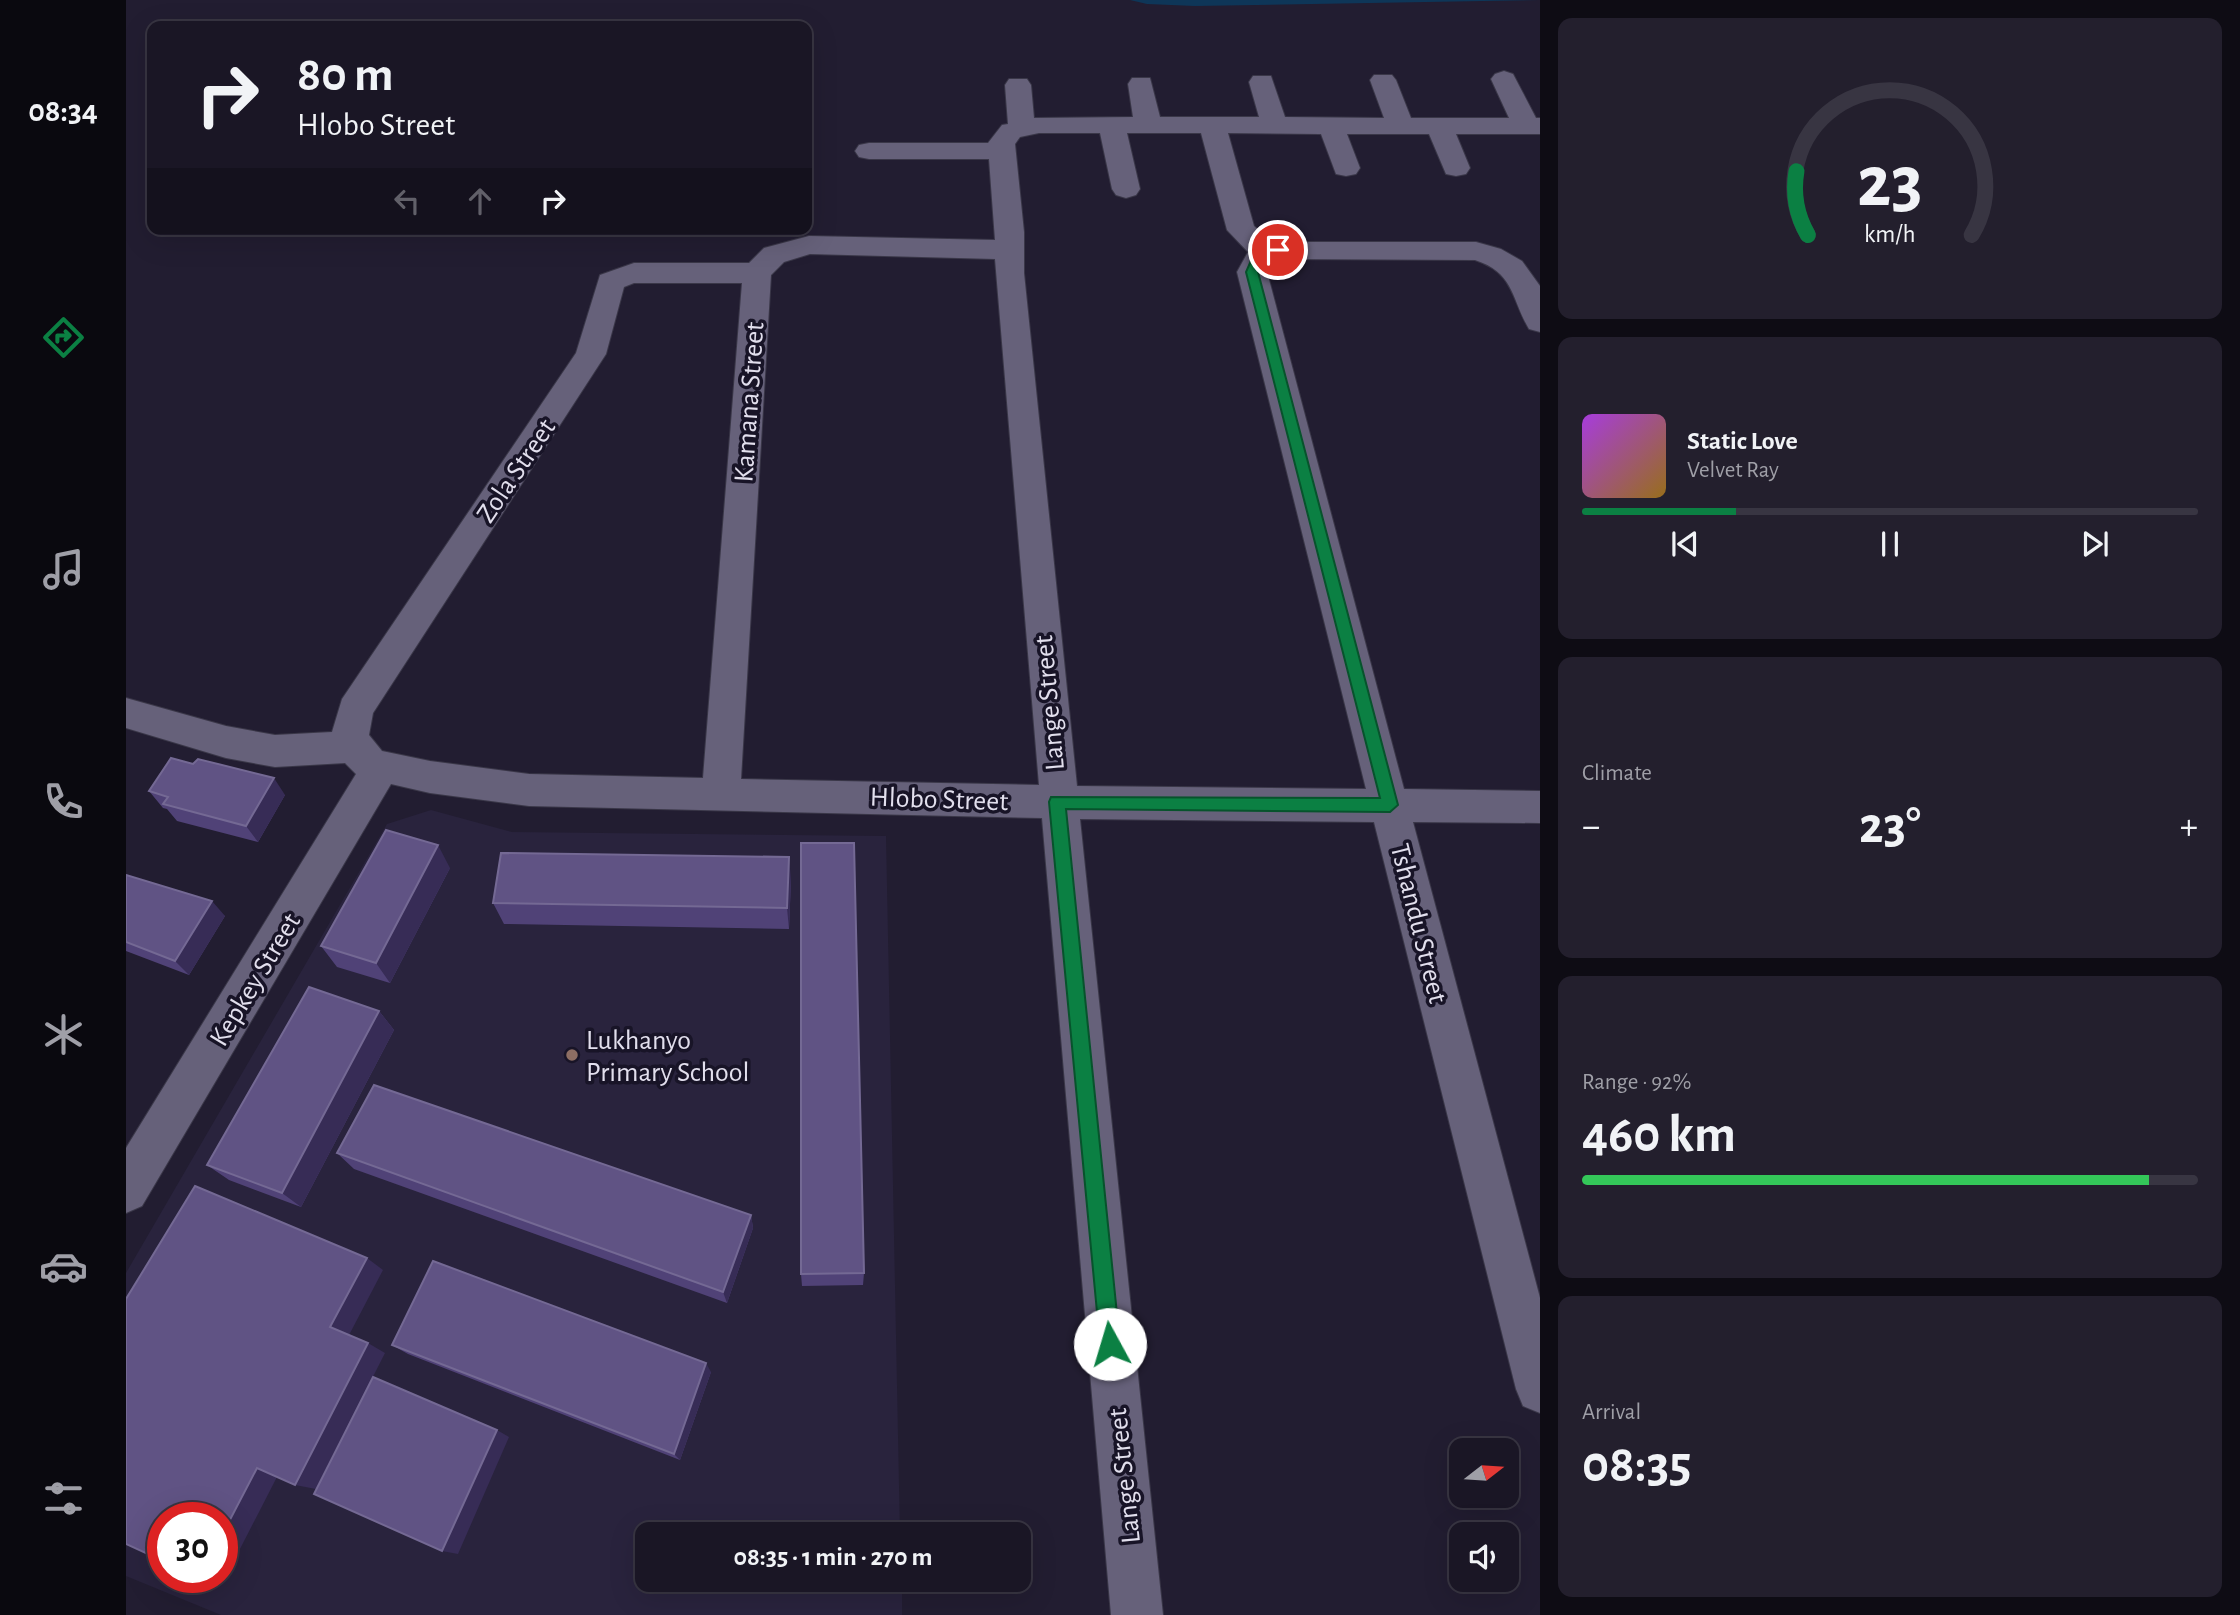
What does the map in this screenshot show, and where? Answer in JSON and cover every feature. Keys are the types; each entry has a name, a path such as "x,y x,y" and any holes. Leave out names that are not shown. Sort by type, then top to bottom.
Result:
{"street":[{"path":"1504,79 1536,126"},
{"path":"1383,80 1400,125"},
{"path":"1262,82 1274,125"},
{"path":"1141,84 1148,125"},
{"path":"1018,85 1022,127"},
{"path":"1112,125 1126,189"},
{"path":"1212,125 1241,230 1266,253 1278,250 1464,250 1498,258 1518,272 1540,323"},
{"path":"1331,125 1346,168"},
{"path":"1439,125 1456,168"},
{"path":"869,151 1003,151 1004,137 1022,127 1536,126"},
{"name":"Lange Street","path":"1003,151 1009,273 1057,802 1137,1615"},
{"path":"757,273 774,255 809,245 1009,250"},
{"name":"Tshandu Street","path":"1266,253 1253,265 1253,279 1540,1390"},
{"name":"Zola Street","path":"367,757 350,735 355,710 591,354 610,282 617,276 634,273 757,273"},
{"name":"Kamana Street","path":"721,792 757,273"},
{"name":"Hlobo Street","path":"126,713 226,742 275,751 367,757 478,785 529,790 721,792 1057,802 1540,807"},
{"name":"Kepkey Street","path":"126,1191 367,757"}],"shaded area":[{"name":"Lukhanyo Primary School","path":"431,810 512,832 886,836 900,1522 635,1522 635,1592 902,1592 902,1615 221,1615 167,1593 238,1593 238,1502 147,1502 147,1585 126,1576 126,1273 387,824"}],"water":[{"path":"1130,0 1539,0 1195,6 1147,4"}],"building":[{"path":"171,758 193,764 198,759 274,778 246,826 163,804 168,797 149,791"},
{"path":"386,830 438,845 376,963 321,946"},
{"path":"801,843 854,843 864,1273 801,1274"},
{"path":"501,853 789,857 787,908 493,903"},
{"path":"126,875 212,901 175,961 126,942"},
{"path":"309,987 379,1011 282,1193 207,1165"},
{"path":"374,1085 751,1215 723,1292 337,1153"},
{"path":"195,1186 367,1258 330,1327 368,1343 295,1485 257,1468 238,1504 238,1502 147,1502 147,1554 126,1544 126,1299"},
{"path":"433,1261 706,1363 674,1454 392,1345"},
{"path":"373,1377 497,1430 442,1551 314,1494"}],"place":[{"name":"Lukhanyo Primary School","path":"572,1055"}],"route":[{"path":"1110,1344 1057,802 1390,805 1252,272 1257,259 1278,250"}]}
